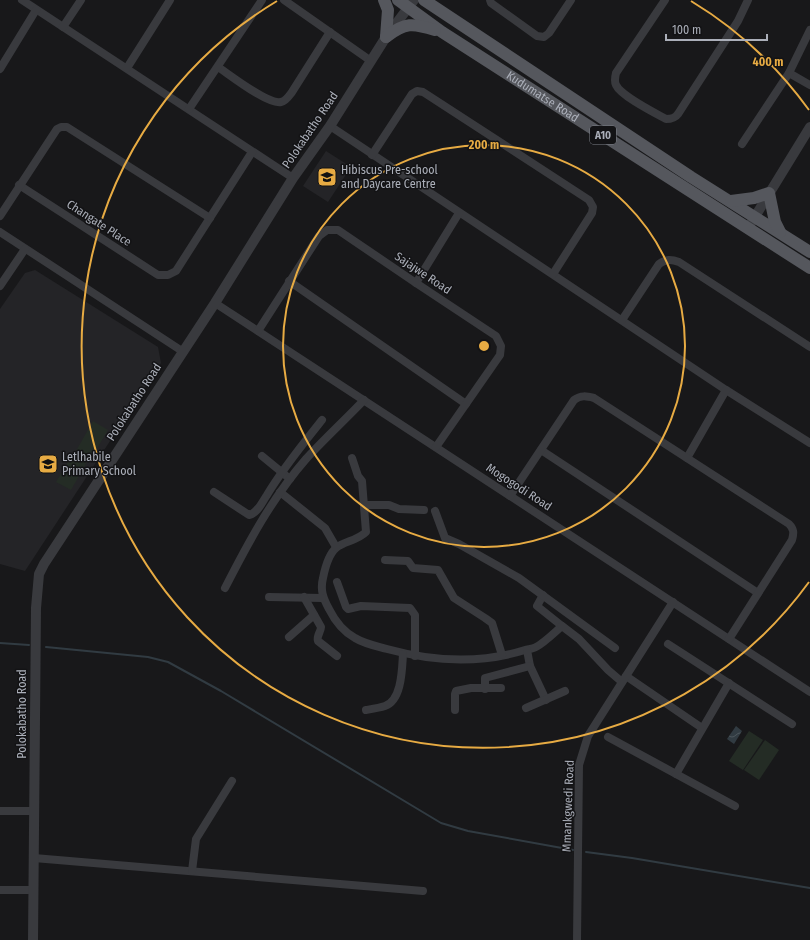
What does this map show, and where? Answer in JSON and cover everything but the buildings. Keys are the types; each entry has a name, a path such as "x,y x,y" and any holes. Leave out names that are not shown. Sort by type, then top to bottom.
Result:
{"main road":[{"path":"384,0 388,10 386,37"},
{"name":"Kudumatse Road","path":"398,0 411,4 442,32 810,268"},
{"name":"Kudumatse Road","path":"424,0 691,177 810,252"},
{"path":"386,37 397,28 414,24 442,32"},
{"path":"730,201 754,198 769,193 775,222 780,232"}],"street":[{"path":"22,0 293,178"},
{"path":"63,27 81,0"},
{"path":"126,68 170,0"},
{"path":"188,109 218,67 262,0"},
{"path":"284,0 371,61"},
{"path":"490,0 491,3 537,36 544,37 549,33 571,0"},
{"path":"664,0 616,73 614,79 618,90 666,119 671,119 676,118 683,108 738,21 748,0"},
{"name":"Polokabatho Road","path":"33,940 36,608 39,574 182,351 215,303 293,178 330,126 386,37 411,4"},
{"path":"0,69 36,10"},
{"path":"742,144 789,73 810,30"},
{"path":"218,67 265,99 275,103 282,102 288,98 330,32"},
{"path":"789,73 810,85"},
{"path":"372,154 412,94 417,91 423,92 589,200 593,207 592,213 553,274"},
{"path":"330,126 726,390 810,443"},
{"path":"0,216 57,129 62,127 67,127 210,218 252,152"},
{"path":"748,228 810,127"},
{"name":"Changate Place","path":"19,185 158,274 168,275 176,271 210,218"},
{"path":"416,283 459,213"},
{"name":"Sajajwe Road","path":"258,331 319,236 327,230 338,230 496,336 501,346 500,355 436,447"},
{"path":"0,232 182,351"},
{"path":"0,286 25,249"},
{"path":"622,320 659,264 665,260 672,259 679,262 810,347"},
{"path":"289,281 466,404"},
{"name":"Mogogodi Road","path":"215,303 810,692"},
{"path":"687,458 726,390"},
{"path":"510,496 574,400 578,397 585,396 594,398 789,524 793,528 794,534 792,540 728,639"},
{"path":"225,588 249,542 280,492 306,459 364,400"},
{"path":"214,492 249,515 254,514 281,472 322,420"},
{"path":"541,450 758,593"},
{"path":"262,456 290,479"},
{"path":"352,458 358,476 362,481 366,532 362,536 336,547 325,569 321,586 322,598 332,616 343,629 355,638 371,645 403,654 462,660 502,655 537,647 562,626"},
{"path":"280,492 325,528 336,547"},
{"path":"364,506 389,505 399,509 424,510"},
{"path":"435,511 445,538 465,547 519,578 615,648"},
{"path":"385,560 408,561 413,568 438,570 454,598 489,620 492,624 502,655"},
{"path":"337,582 346,607 348,608 361,606 410,608 415,615 415,656"},
{"path":"543,595 537,606 579,639 624,679 702,728"},
{"path":"269,597 322,598"},
{"path":"304,597 321,627 321,631 317,638 318,641 337,656"},
{"name":"Mmankgwedi Road","path":"577,940 580,765 588,736 673,602"},
{"path":"289,637 314,615"},
{"path":"668,644 792,724"},
{"path":"527,650 530,666 546,700"},
{"path":"366,710 386,706 394,698 400,684 403,654"},
{"path":"485,689 485,678 530,666"},
{"path":"676,774 729,683"},
{"path":"455,710 456,690 470,688 501,688"},
{"path":"526,708 565,691"},
{"path":"608,737 735,806"},
{"path":"192,871 196,839 232,781"},
{"path":"0,811 34,811"},
{"path":"34,858 423,891"},
{"path":"0,890 33,890"}],"shaded area":[{"name":"Hibiscus Pre-school and Daycare Centre","path":"326,151 351,167 328,202 303,186"},
{"name":"Letlhabile Primary School","path":"35,270 158,347 161,363 25,571 0,564 0,309 25,273"},
{"path":"93,421 108,430 90,460 76,451"},
{"path":"74,452 88,460 71,490 56,482"},
{"path":"749,731 763,740 743,770 729,761"},
{"path":"765,740 779,750 759,780 744,770"}],"water":[{"path":"736,726 742,731 734,744 727,739"}],"waterway":[{"path":"0,643 29,645"},
{"path":"46,647 148,657 168,662 221,691 441,823 468,831 573,850"},
{"path":"586,852 632,858 810,888"}],"place":[{"name":"Hibiscus Pre-school and Daycare Centre","path":"327,177"},
{"name":"Letlhabile Primary School","path":"48,464"}]}
